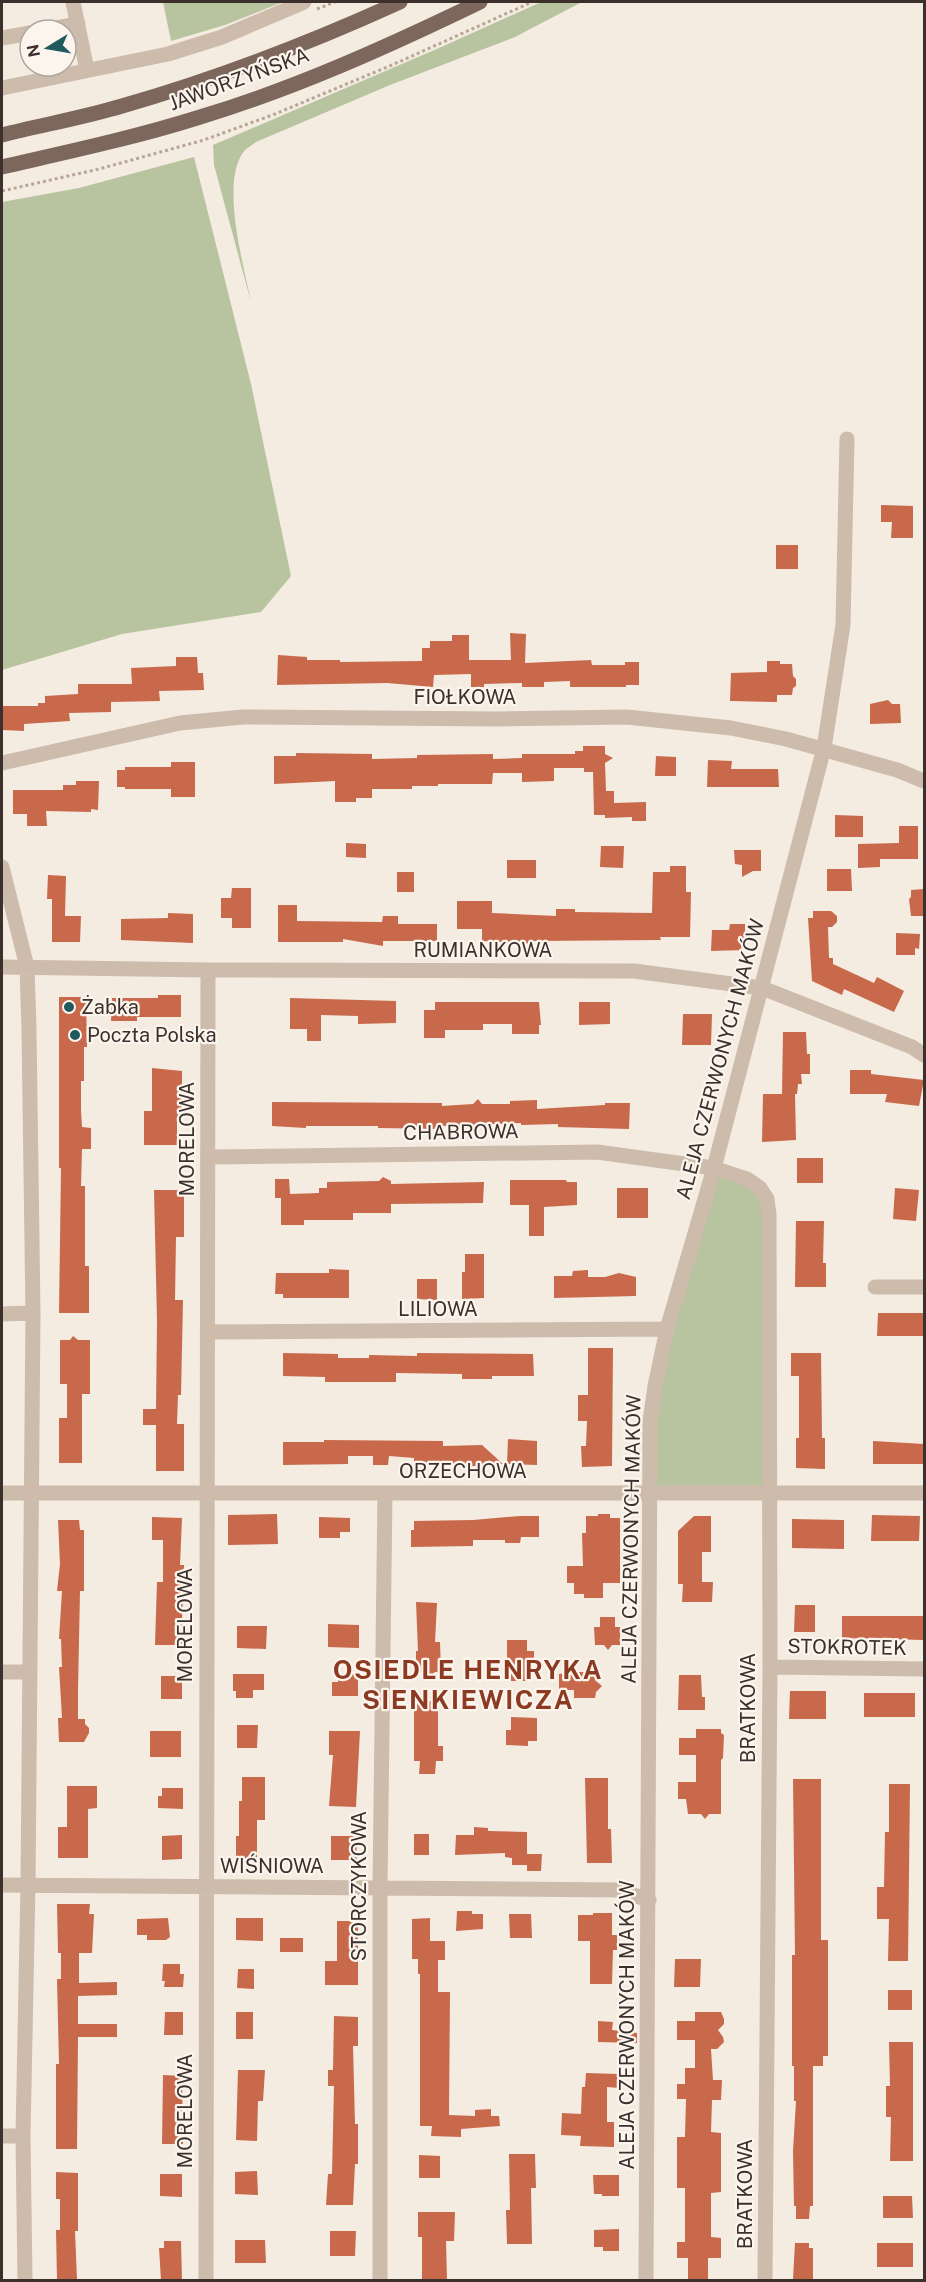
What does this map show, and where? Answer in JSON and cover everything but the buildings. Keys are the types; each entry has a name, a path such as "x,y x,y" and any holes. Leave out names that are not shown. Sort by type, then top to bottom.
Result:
{"main road":[{"name":"JAWORZYŃSKA","path":"2,135 121,107 211,77 330,33 399,2"},
{"name":"JAWORZYŃSKA","path":"2,167 135,136 257,98 404,38 480,2"}],"street":[{"path":"74,2 77,18"},
{"path":"2,88 168,54 222,37 304,2"},
{"path":"78,24 87,70"},
{"path":"2,38 18,35"},
{"name":"ALEJA CZERWONYCH MAKÓW","path":"646,2280 651,1421 655,1386 667,1329 714,1168 824,748 843,625 847,439"},
{"name":"FIOŁKOWA","path":"2,763 180,723 243,717 627,717 731,728 824,748 897,770 924,781"},
{"path":"2,867 27,967 33,1313 28,1885 23,2136 24,2280"},
{"name":"RUMIANKOWA","path":"2,966 208,970 634,971 762,988 912,1047 924,1055"},
{"name":"MORELOWA","path":"207,2280 208,970"},
{"name":"CHABROWA","path":"208,1157 597,1152 714,1168"},
{"name":"BRATKOWA","path":"714,1168 747,1179 760,1188 767,1199 769,1215 770,1667 765,2280"},
{"path":"875,1287 924,1287"},
{"path":"2,1314 33,1313"},
{"name":"LILIOWA","path":"208,1332 667,1329"},
{"name":"STORCZYKOWA","path":"380,2280 380,1886 385,1492"},
{"name":"ORZECHOWA","path":"2,1493 924,1493"},
{"name":"STOKROTEK","path":"770,1667 924,1669"},
{"path":"2,1672 30,1672"},
{"name":"WIŚNIOWA","path":"2,1885 380,1886 618,1890 649,1900"},
{"path":"2,2136 23,2136"}],"path":[{"path":"412,56 532,2"}],"green space":[{"path":"163,2 283,2 225,25 171,41"},
{"path":"541,2 582,2 515,37 390,85 256,142 245,150 238,164 234,181 234,202 239,246 251,302 214,165 213,145"},
{"path":"194,157 251,384 291,576 261,612 122,634 2,670 2,202 79,188"},
{"path":"715,1170 746,1180 766,1200 769,1493 650,1491 651,1421"}],"place":[{"name":"Żabka","path":"69,1007"},
{"name":"Poczta Polska","path":"75,1035"}],"district":[{"name":"OSIEDLE HENRYKA SIENKIEWICZA","path":"468,1684"}]}
